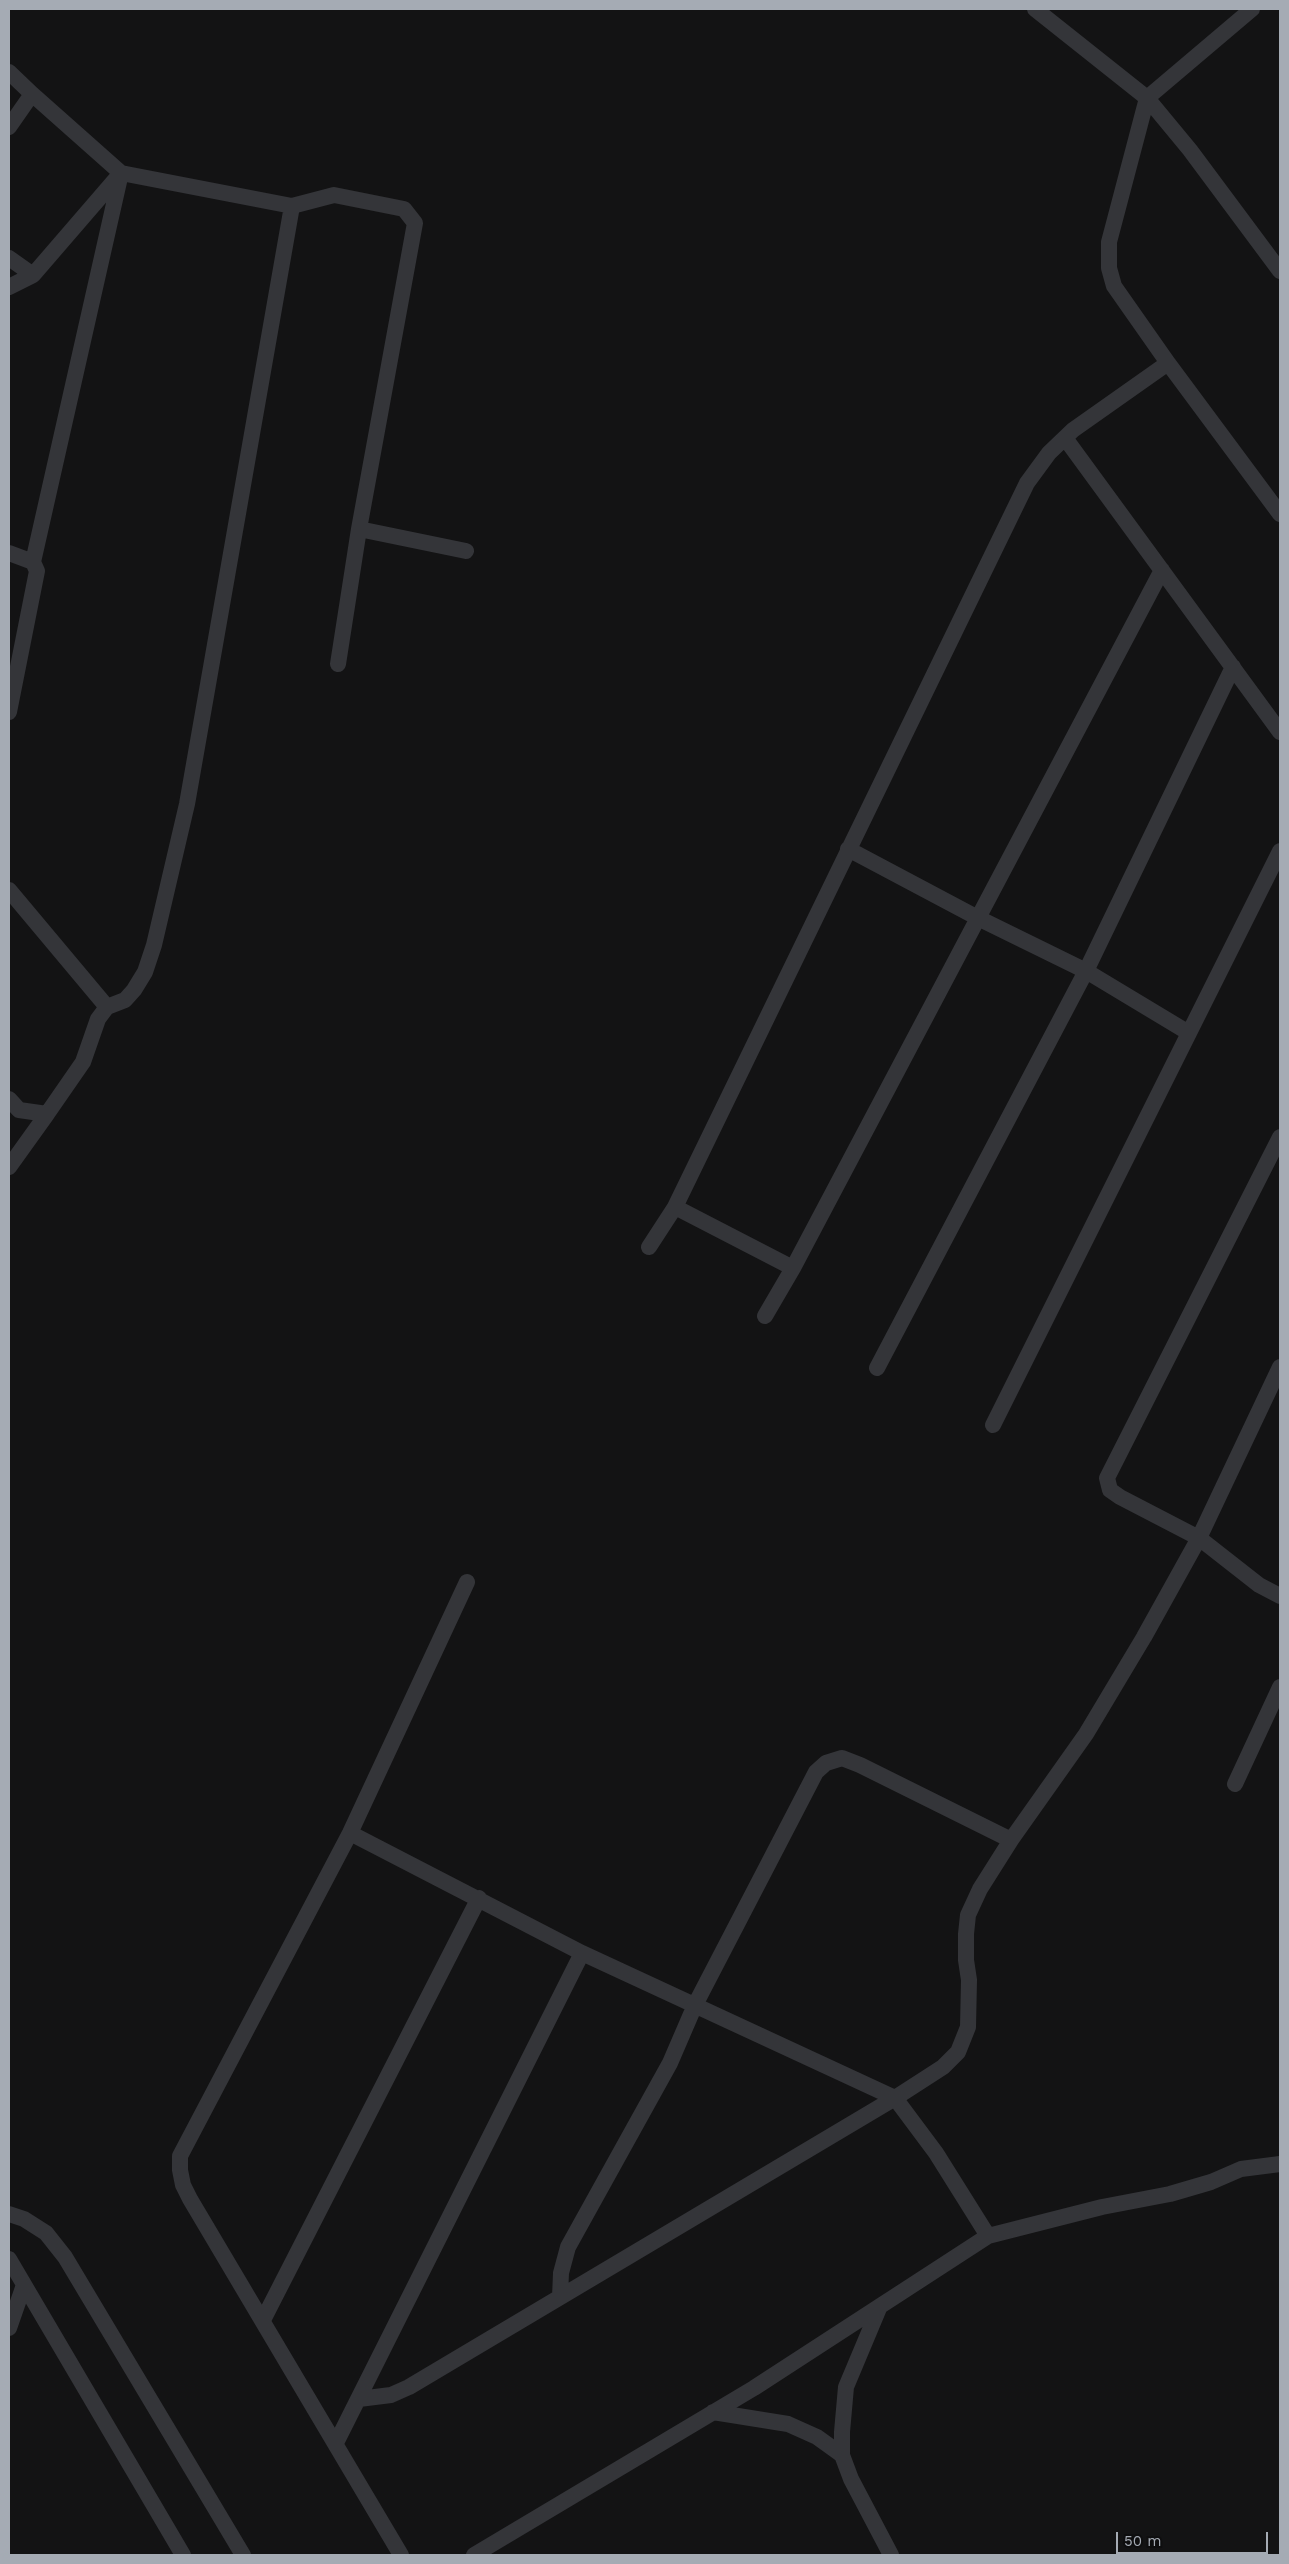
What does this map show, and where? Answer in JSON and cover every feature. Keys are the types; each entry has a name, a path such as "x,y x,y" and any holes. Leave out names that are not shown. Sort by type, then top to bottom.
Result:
{"street":[{"path":"1035,9 1147,98 1190,150 1280,271"},
{"path":"1252,9 1147,98 1109,242 1109,268 1114,286 1168,363 1280,514"},
{"path":"9,72 121,173 292,206 334,196 404,209 415,223 359,529 338,664"},
{"path":"9,127 32,94"},
{"path":"9,287 33,275 121,173"},
{"path":"9,712 36,581 37,571 33,562 121,173"},
{"path":"9,1167 83,1062 98,1020 107,1007 125,1000 134,990 145,972 154,945 186,804 292,206"},
{"path":"9,258 33,275"},
{"path":"649,1248 675,1206 1027,483 1049,453 1065,438 1168,363"},
{"path":"1065,438 1280,732"},
{"path":"359,529 466,551"},
{"path":"9,553 33,562"},
{"path":"765,1316 793,1268 1162,570"},
{"path":"877,1368 1086,971 1233,667"},
{"path":"848,849 978,918 1086,971 1189,1033"},
{"path":"993,1425 1280,851"},
{"path":"9,890 107,1007"},
{"path":"9,1099 19,1110 47,1114"},
{"path":"1280,1137 1107,1478 1110,1490 1120,1497 1199,1538 1259,1585 1280,1596"},
{"path":"675,1206 793,1268"},
{"path":"359,2399 391,2395 409,2387 895,2098 943,2067 958,2052 968,2027 969,1980 966,1960 966,1934 968,1914 980,1889 1012,1840 1086,1734 1199,1538 1280,1367"},
{"path":"401,2555 183,2185 180,2156 350,1833 467,1582"},
{"path":"1235,1784 1280,1687"},
{"path":"560,2297 561,2273 568,2247 670,2063 695,2005 816,1772 826,1763 842,1758 860,1765 1012,1840"},
{"path":"350,1833 479,1898 582,1953 895,2098 936,2153 988,2236"},
{"path":"263,2320 479,1898"},
{"path":"336,2443 582,1953"},
{"path":"474,2555 713,2412 988,2236 1102,2207 1170,2194 1210,2182 1241,2169 1280,2164"},
{"path":"9,2214 24,2219 46,2233 65,2257 243,2555"},
{"path":"9,2259 183,2555"},
{"path":"9,2328 24,2285"},
{"path":"880,2306 846,2387 842,2455 851,2479 891,2555"},
{"path":"713,2412 788,2424 817,2438 842,2455"}]}
